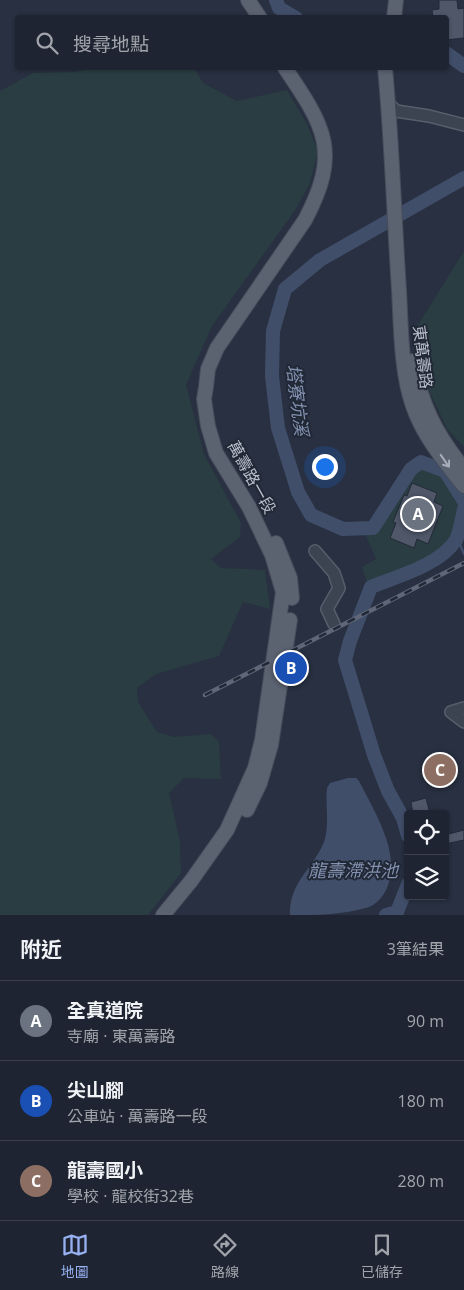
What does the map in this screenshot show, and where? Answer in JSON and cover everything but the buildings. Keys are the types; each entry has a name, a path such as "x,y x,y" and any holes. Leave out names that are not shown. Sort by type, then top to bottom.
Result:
{"main road":[{"path":"239,0 249,15"},
{"path":"248,0 258,15"},
{"path":"385,15 387,0"},
{"path":"394,15 396,0"},
{"name":"萬壽路一段","path":"163,915 191,881 227,830 248,786 262,740 281,619 283,592 275,562 249,507 216,453 208,426 204,399 208,369 218,348 305,220 317,198 322,182 326,153 324,137 310,107 286,70"},
{"name":"萬壽路一段","path":"175,915 201,883 235,835 260,784 271,745 282,678 292,602 290,578 284,559 269,528 225,448 215,416 213,392 220,359 309,230 328,196 335,165 332,134 321,110 296,70"},
{"path":"385,70 392,107 401,185 400,245"},
{"path":"394,70 392,107 393,200 400,245"},
{"name":"東萬壽路","path":"400,245 416,380 431,422 464,469"},
{"name":"東萬壽路","path":"400,245 406,374 413,407 429,437 464,486"}],"street":[{"path":"392,107 464,125"},
{"path":"315,550 334,573 339,588 327,609 334,624"},
{"path":"464,708 451,712 464,722"}],"green space":[{"path":"84,70 195,70 203,83 237,101 287,90 307,124 318,151 310,183 296,209 212,326 186,385 204,454 241,523 240,537 211,559 221,568 265,570 270,609 243,602 219,656 156,674 137,688 138,702 157,732 174,737 211,734 219,742 221,779 184,778 169,793 180,842 181,873 148,915 0,915 0,91 33,73"},
{"path":"464,251 464,447 447,429 425,381 415,330"},
{"path":"423,466 441,474 461,502 452,538 443,550 423,563 368,586 362,567 376,559 366,536 375,532 412,475"}],"water":[{"name":"龍壽滯洪池","path":"348,778 356,778 359,781 378,819 389,847 391,875 387,888 379,900 366,908 319,915 290,915 293,893 319,852 326,836 327,788 330,783"}],"waterway":[{"name":"塔寮坑溪","path":"276,0 279,8 291,15"},
{"name":"塔寮坑溪","path":"449,55 464,66"},
{"name":"塔寮坑溪","path":"464,178 320,260 285,289 273,331 272,376 278,428 298,492 311,515 343,529 373,528 411,469 421,462 445,471 464,501"},
{"name":"塔寮坑溪","path":"404,822 388,791 374,755 345,660 350,641 371,587 418,569 449,549 456,540 464,509"},
{"path":"457,537 464,554"},
{"name":"塔寮坑溪","path":"386,915 397,912 404,894"}],"railway":[{"path":"205,695 464,563"}],"place":[{"name":"全真道院","path":"418,514"},
{"name":"尖山腳","path":"291,668"},
{"name":"龍壽國小","path":"440,770"}]}
